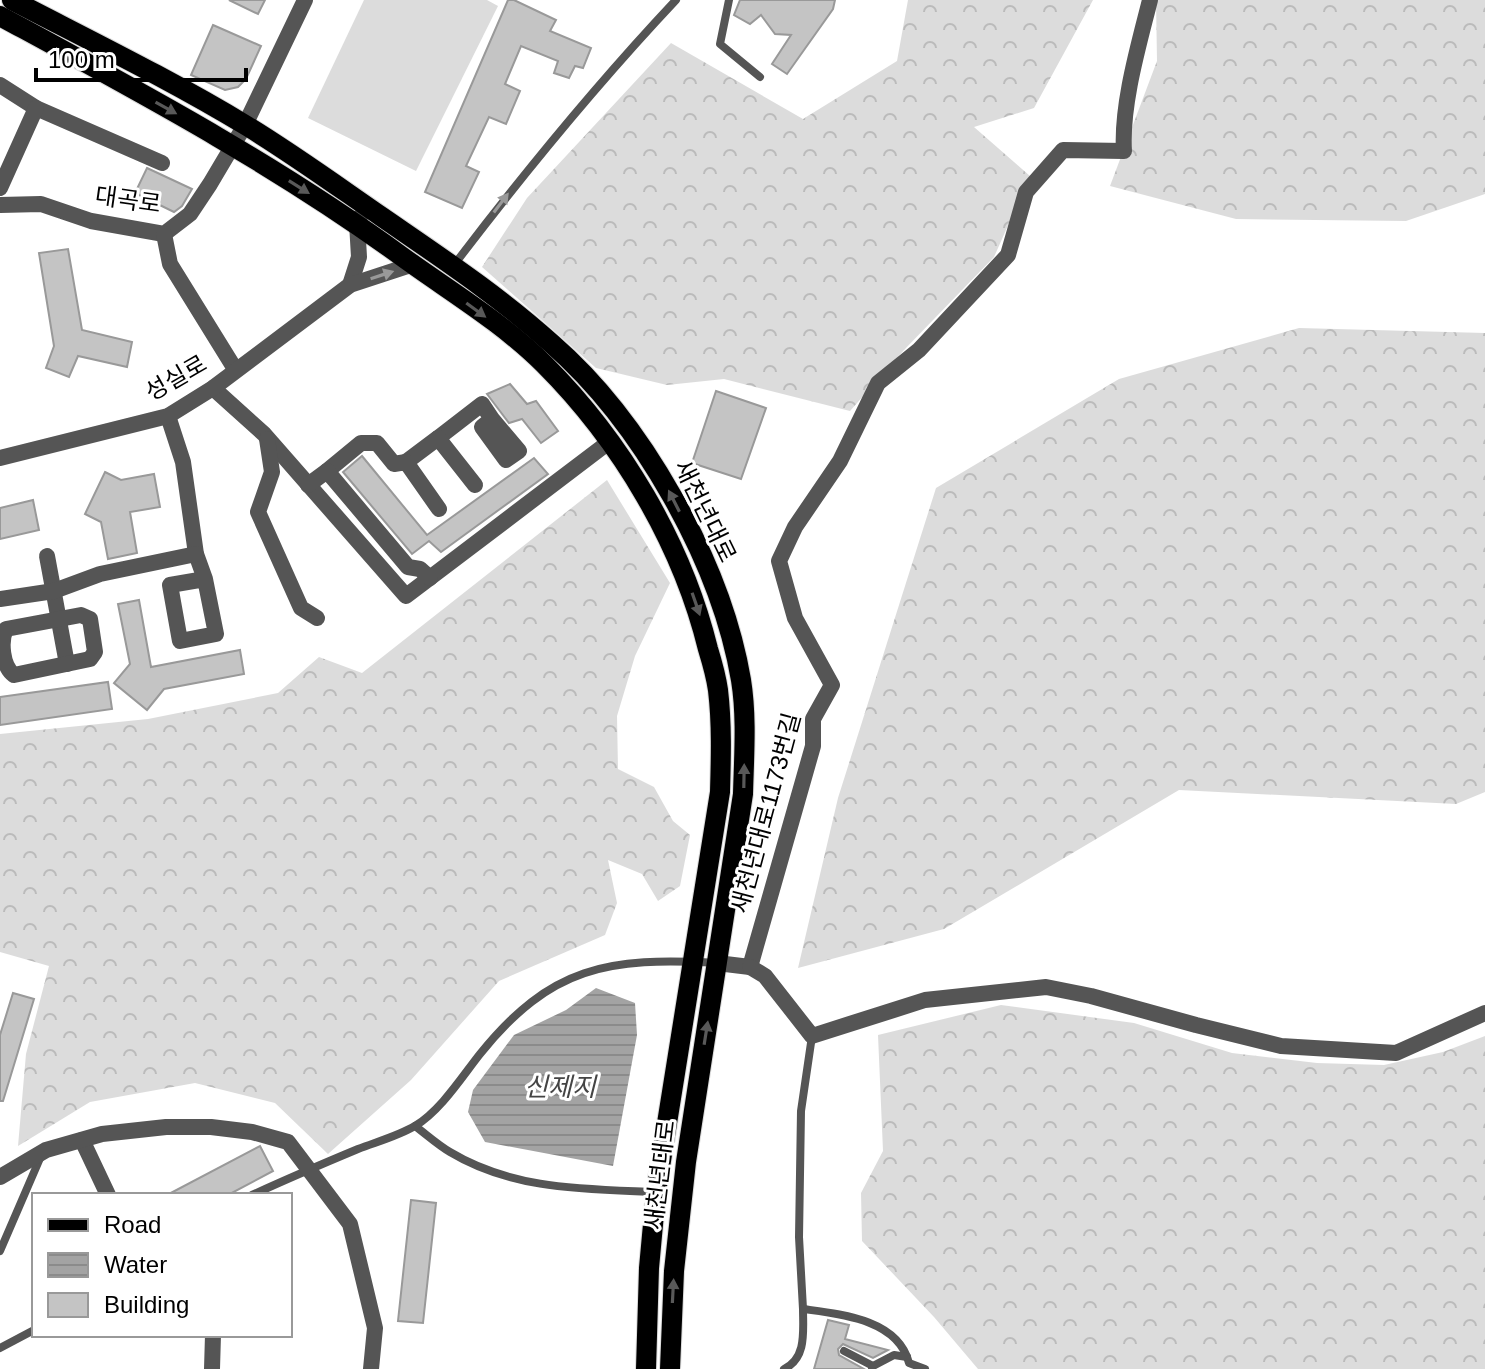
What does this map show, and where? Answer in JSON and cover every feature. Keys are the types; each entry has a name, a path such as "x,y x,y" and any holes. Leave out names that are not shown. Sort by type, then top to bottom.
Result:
{"main road":[{"name":"새천년대로","path":"12,0 245,125 362,215 414,264 510,335 542,362 589,414 640,488 671,544 697,604 718,687 722,740 720,792 656,1192 649,1268 646,1369"},
{"name":"새천년대로","path":"0,16 453,265 552,343 604,396 664,481 695,542 722,610 741,680 745,732 743,794 700,1066 676,1256 670,1369"},
{"path":"706,886 729,890"},
{"path":"676,1062 700,1066"}],"street":[{"name":"대곡로","path":"0,205 41,204 91,221 164,234 190,214 234,145 305,0"},
{"name":"새천년대로1173번길","path":"750,967 813,746 813,719 832,685 795,618 779,561 795,527 840,461 878,383 919,350 1008,255 1026,192 1063,150 1124,151 1125,122 1150,0"},
{"path":"0,85 36,108 162,163"},
{"path":"0,188 36,108"},
{"path":"350,285 359,257 362,215"},
{"path":"164,234 170,264 235,369"},
{"name":"성실로","path":"0,458 168,416 213,388 350,285 414,264"},
{"path":"213,388 267,438 406,596 609,442"},
{"path":"308,485 361,443 377,443 394,464 406,462 482,404 492,419"},
{"path":"168,416 183,462 196,554 205,579"},
{"path":"267,438 272,472 258,512 301,608 317,618"},
{"path":"438,438 475,485"},
{"path":"406,462 439,509"},
{"path":"327,471 408,567 420,569 430,578"},
{"path":"0,599 54,591 100,574 196,554"},
{"path":"47,556 67,664"},
{"path":"81,615 90,619 94,656 67,664 14,675 5,666 1,637 6,629 81,615"},
{"path":"717,963 750,967 765,976 812,1036 925,1000 1046,987 1281,1046 1396,1053 1485,1013"},
{"path":"0,1177 43,1152 102,1134 166,1127 211,1127 252,1132 288,1142 350,1224 375,1328 371,1369"},
{"path":"82,1140 107,1193"},
{"path":"212,1369 213,1337"}],"lane":[{"path":"453,265 607,73 676,0"},
{"path":"729,0 720,44 760,77"},
{"path":"256,1193 415,1126 440,1104 494,1037 545,991 563,981 617,964 717,963"},
{"path":"784,1369 798,1357 803,1340 799,1237 801,1111 812,1036"},
{"path":"415,1126 449,1152 497,1174 546,1187 656,1192"},
{"path":"0,1251 43,1152"},
{"path":"803,1309 859,1319 882,1328 907,1360"},
{"path":"0,1348 32,1331"},
{"path":"844,1351 872,1367 894,1355 925,1369"}],"green space":[{"path":"364,0 487,0 498,6 416,171 308,118"},
{"path":"908,0 1093,0 1034,108 974,127 1030,176 994,257 850,411 724,379 667,385 596,368 482,267 527,198 671,43 803,119 897,61"},
{"path":"1156,0 1485,0 1485,194 1406,221 1236,219 1110,186 1157,61"},
{"path":"1299,328 1485,333 1485,792 1456,804 1179,790 944,929 798,968 838,798 936,488 1119,379"},
{"path":"607,480 670,583 635,656 617,716 618,769 654,787 673,821 690,835 680,886 658,901 642,874 608,860 617,903 605,935 499,981 411,1080 328,1154 275,1103 195,1083 90,1102 18,1146 26,1054 49,966 0,952 0,734 148,719 278,693 319,657 362,673"},
{"path":"1001,1005 1134,1023 1232,1053 1317,1063 1384,1065 1443,1052 1485,1036 1485,1369 978,1369 862,1241 861,1193 883,1151 878,1035"}],"water":[{"name":"신제지","path":"596,988 635,1003 637,1035 613,1166 485,1142 468,1112 473,1090 514,1035 566,1010"}],"building":[{"path":"229,0 265,0 258,14"},
{"path":"508,0 556,20 550,31 591,48 583,68 575,66 569,78 554,73 558,61 521,46 505,84 520,91 506,124 489,117 466,166 479,172 462,208 425,192"},
{"path":"740,0 835,0 833,9 787,74 772,64 791,35 775,34 761,15 750,24 734,15"},
{"path":"213,25 261,46 246,79 238,87 225,90 191,75"},
{"path":"147,168 192,189 182,206 174,212 135,193"},
{"path":"68,249 82,330 132,342 127,367 78,356 69,377 46,368 54,346 39,253"},
{"path":"510,384 527,404 536,401 558,431 541,443 522,419 509,423 487,394"},
{"path":"716,391 766,408 741,479 692,463"},
{"path":"362,456 427,535 534,458 548,474 441,552 429,541 412,554 343,472"},
{"path":"105,472 121,480 154,474 160,507 130,512 137,553 108,559 101,522 85,514"},
{"path":"33,500 39,530 0,539 0,508"},
{"path":"139,600 151,667 240,650 244,674 164,689 147,710 114,683 130,664 118,604"},
{"path":"108,682 112,709 0,725 0,697"},
{"path":"13,993 34,999 3,1101 0,1101 0,1035"},
{"path":"260,1146 273,1171 232,1193 171,1193"},
{"path":"411,1200 436,1203 423,1323 398,1321"},
{"path":"828,1320 849,1325 845,1339 888,1350 873,1358 843,1344 838,1349 839,1355 864,1369 814,1369"}]}
